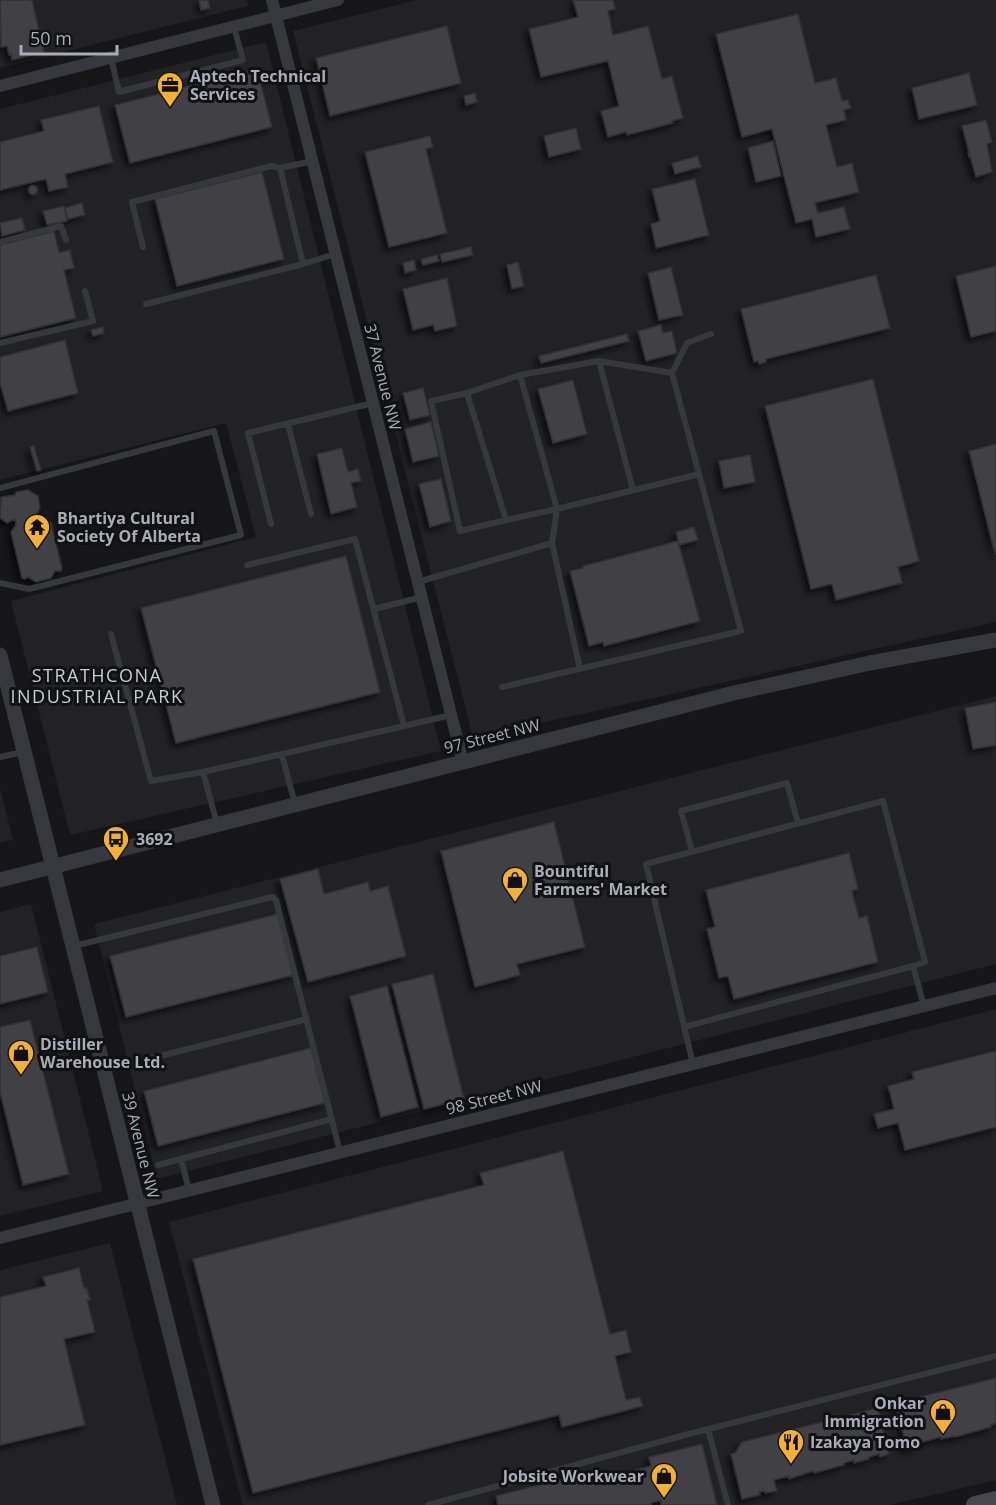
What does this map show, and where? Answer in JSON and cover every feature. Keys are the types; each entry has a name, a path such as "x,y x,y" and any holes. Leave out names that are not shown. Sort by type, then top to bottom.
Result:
{"main road":[{"path":"975,1505 996,1500"}],"street":[{"name":"37 Avenue NW","path":"272,0 463,762"},
{"path":"0,86 338,0"},
{"name":"97 Street NW","path":"0,880 734,693 870,663 996,640"},
{"name":"39 Avenue NW","path":"0,655 213,1505"},
{"name":"98 Street NW","path":"0,1238 996,988"}],"lane":[{"path":"111,58 119,92 232,63 243,60 234,26"},
{"path":"143,247 132,202 271,166 280,168 313,161"},
{"path":"280,168 303,264"},
{"path":"0,242 61,226 66,240"},
{"path":"146,304 336,254"},
{"path":"0,343 93,321 85,291"},
{"path":"502,687 741,631 672,373 687,343 711,334"},
{"path":"672,373 599,361 520,375 467,393 431,400 460,531 699,474"},
{"path":"599,361 633,490"},
{"path":"520,375 557,509 552,543 580,669"},
{"path":"467,393 506,520"},
{"path":"271,524 248,433 373,403"},
{"path":"288,424 311,514"},
{"path":"0,488 214,432 241,535 29,589 0,584"},
{"path":"247,565 355,539 404,726"},
{"path":"418,582 552,543"},
{"path":"374,609 422,597"},
{"path":"111,634 151,781 282,755 451,715"},
{"path":"0,758 24,752"},
{"path":"282,755 295,805"},
{"path":"203,772 217,825"},
{"path":"692,851 681,811 692,808 787,783 798,823"},
{"path":"684,1027 925,962 883,801 646,864 684,1027 693,1064"},
{"path":"73,946 273,897 279,905 340,1152"},
{"path":"913,966 924,1006"},
{"path":"104,1070 307,1019"},
{"path":"158,1165 332,1119"},
{"path":"181,1159 189,1190"},
{"path":"428,1505 708,1429 996,1356"},
{"path":"708,1429 728,1505"}],"shaded area":[{"path":"0,0 247,0 248,6 0,68"},
{"path":"416,0 996,0 996,622 473,738 293,31"},
{"path":"266,42 441,751 70,835 11,601 256,537 226,423 0,480 0,109"},
{"path":"996,696 996,964 157,1179 94,924"},
{"path":"0,788 13,840 0,843"},
{"path":"31,904 103,1191 0,1216 0,912"},
{"path":"996,1009 996,1480 890,1505 243,1505 169,1222"},
{"path":"110,1243 177,1505 0,1505 0,1270"}],"building":[{"path":"0,0 32,0 44,52 12,60 7,46 1,47"},
{"path":"199,0 208,0 210,8 201,10"},
{"path":"573,0 613,0 615,9 608,11 613,35 648,26 662,79 672,76 683,118 672,121 673,123 627,135 626,132 608,137 601,111 619,106 608,61 541,77 529,29 578,17"},
{"path":"798,14 815,83 836,78 842,101 848,100 851,108 844,110 846,120 826,125 837,167 852,163 859,192 815,203 818,213 844,207 850,229 816,237 812,219 796,223 772,129 742,137 716,34"},
{"path":"447,26 461,83 330,116 316,58"},
{"path":"257,69 272,127 130,163 115,105"},
{"path":"969,73 977,105 919,119 912,88"},
{"path":"475,93 477,102 466,105 464,96"},
{"path":"99,106 113,162 65,174 68,187 49,191 46,179 0,190 0,142 44,131 41,120"},
{"path":"986,120 992,142 987,144 992,172 976,177 962,126"},
{"path":"576,128 581,149 549,157 544,136"},
{"path":"430,136 433,147 426,149 447,233 389,247 365,152"},
{"path":"773,141 781,176 756,182 748,148"},
{"path":"698,156 701,167 675,174 672,163"},
{"path":"262,172 284,259 177,286 155,199"},
{"path":"695,179 709,235 656,248 651,224 660,221 652,189"},
{"path":"33,185 38,190 33,195 28,190"},
{"path":"82,203 85,215 68,219 65,208"},
{"path":"64,206 67,221 47,225 43,211"},
{"path":"22,218 25,230 2,236 0,223"},
{"path":"54,231 59,253 70,250 74,268 64,270 76,318 0,337 0,245"},
{"path":"471,247 473,255 442,262 440,254"},
{"path":"437,255 439,261 423,265 421,259"},
{"path":"414,260 416,270 405,273 403,263"},
{"path":"518,262 524,286 512,289 507,265"},
{"path":"996,266 996,331 971,337 956,276"},
{"path":"671,267 683,315 659,320 648,273"},
{"path":"876,275 890,328 766,359 766,362 759,364 758,361 754,362 741,309"},
{"path":"447,278 457,326 435,331 433,325 413,330 403,289"},
{"path":"661,325 663,333 672,331 677,353 646,361 638,331"},
{"path":"103,327 104,333 93,336 91,330"},
{"path":"627,334 629,341 541,363 539,356"},
{"path":"65,340 78,393 8,411 0,383 0,357"},
{"path":"873,379 919,561 898,567 902,583 836,600 832,584 811,589 765,406"},
{"path":"573,380 587,434 553,443 538,389"},
{"path":"423,388 430,415 410,420 403,393"},
{"path":"431,422 439,456 413,462 405,429"},
{"path":"996,444 996,554 995,554 969,451"},
{"path":"34,446 41,470 37,471 30,447"},
{"path":"342,448 348,472 358,469 361,481 351,483 357,507 331,514 317,454"},
{"path":"750,455 755,482 724,488 719,461"},
{"path":"441,479 451,521 430,527 419,484"},
{"name":"Bhartiya Cultural Society Of Alberta","path":"28,490 38,496 40,508 37,514 51,523 62,568 61,571 55,571 51,578 36,582 28,577 22,578 11,532 16,525 15,519 7,523 0,518 1,497"},
{"path":"694,527 698,540 679,545 676,532"},
{"path":"678,541 700,621 604,646 603,642 589,646 570,571"},
{"path":"346,556 380,692 176,743 141,608"},
{"path":"996,702 996,745 973,749 965,708"},
{"path":"554,822 585,947 517,964 520,975 475,987 441,851"},
{"path":"849,853 858,889 852,891 859,918 867,916 878,962 734,999 728,976 719,978 707,929 715,927 706,890"},
{"path":"318,869 324,894 368,882 370,891 388,886 406,956 308,982 280,879"},
{"path":"278,914 294,975 126,1017 110,956"},
{"path":"37,947 48,992 0,1004 0,956"},
{"path":"433,974 464,1099 424,1109 392,984"},
{"path":"387,986 418,1107 381,1117 350,996"},
{"path":"30,1020 69,1174 23,1185 0,1092 0,1027"},
{"path":"311,1048 325,1103 158,1146 144,1091"},
{"path":"996,1051 996,1127 905,1150 898,1123 878,1128 874,1114 894,1109 888,1086 914,1079 912,1072"},
{"path":"563,1151 610,1334 626,1330 631,1352 615,1356 626,1400 640,1397 643,1406 562,1427 559,1415 253,1493 193,1259 484,1185 480,1173"},
{"path":"79,1268 90,1300 87,1300 95,1332 64,1339 85,1425 0,1445 0,1297 46,1286 43,1277"},
{"path":"996,1378 996,1423 991,1427 955,1437 941,1439 940,1437 905,1450 895,1403"},
{"path":"878,1408 889,1454 880,1457 879,1454 854,1463 854,1460 844,1465 814,1473 813,1471 789,1479 789,1476 774,1480 777,1491 759,1492 760,1495 742,1499 731,1454 735,1453 742,1442"},
{"path":"702,1444 717,1505 661,1505 661,1500 651,1505 498,1505 496,1496 594,1471 596,1480 651,1466 649,1457"}],"place":[{"name":"Aptech Technical Services","path":"170,108"},
{"name":"Bhartiya Cultural Society Of Alberta","path":"37,550"},
{"name":"3692","path":"116,862"},
{"name":"Bountiful Farmers' Market","path":"515,903"},
{"name":"Distiller Warehouse Ltd.","path":"21,1076"},
{"name":"Onkar Immigration","path":"943,1435"},
{"name":"Izakaya Tomo","path":"791,1465"},
{"name":"Jobsite Workwear","path":"664,1499"}],"district":[{"name":"STRATHCONA INDUSTRIAL PARK","path":"97,686"}]}
